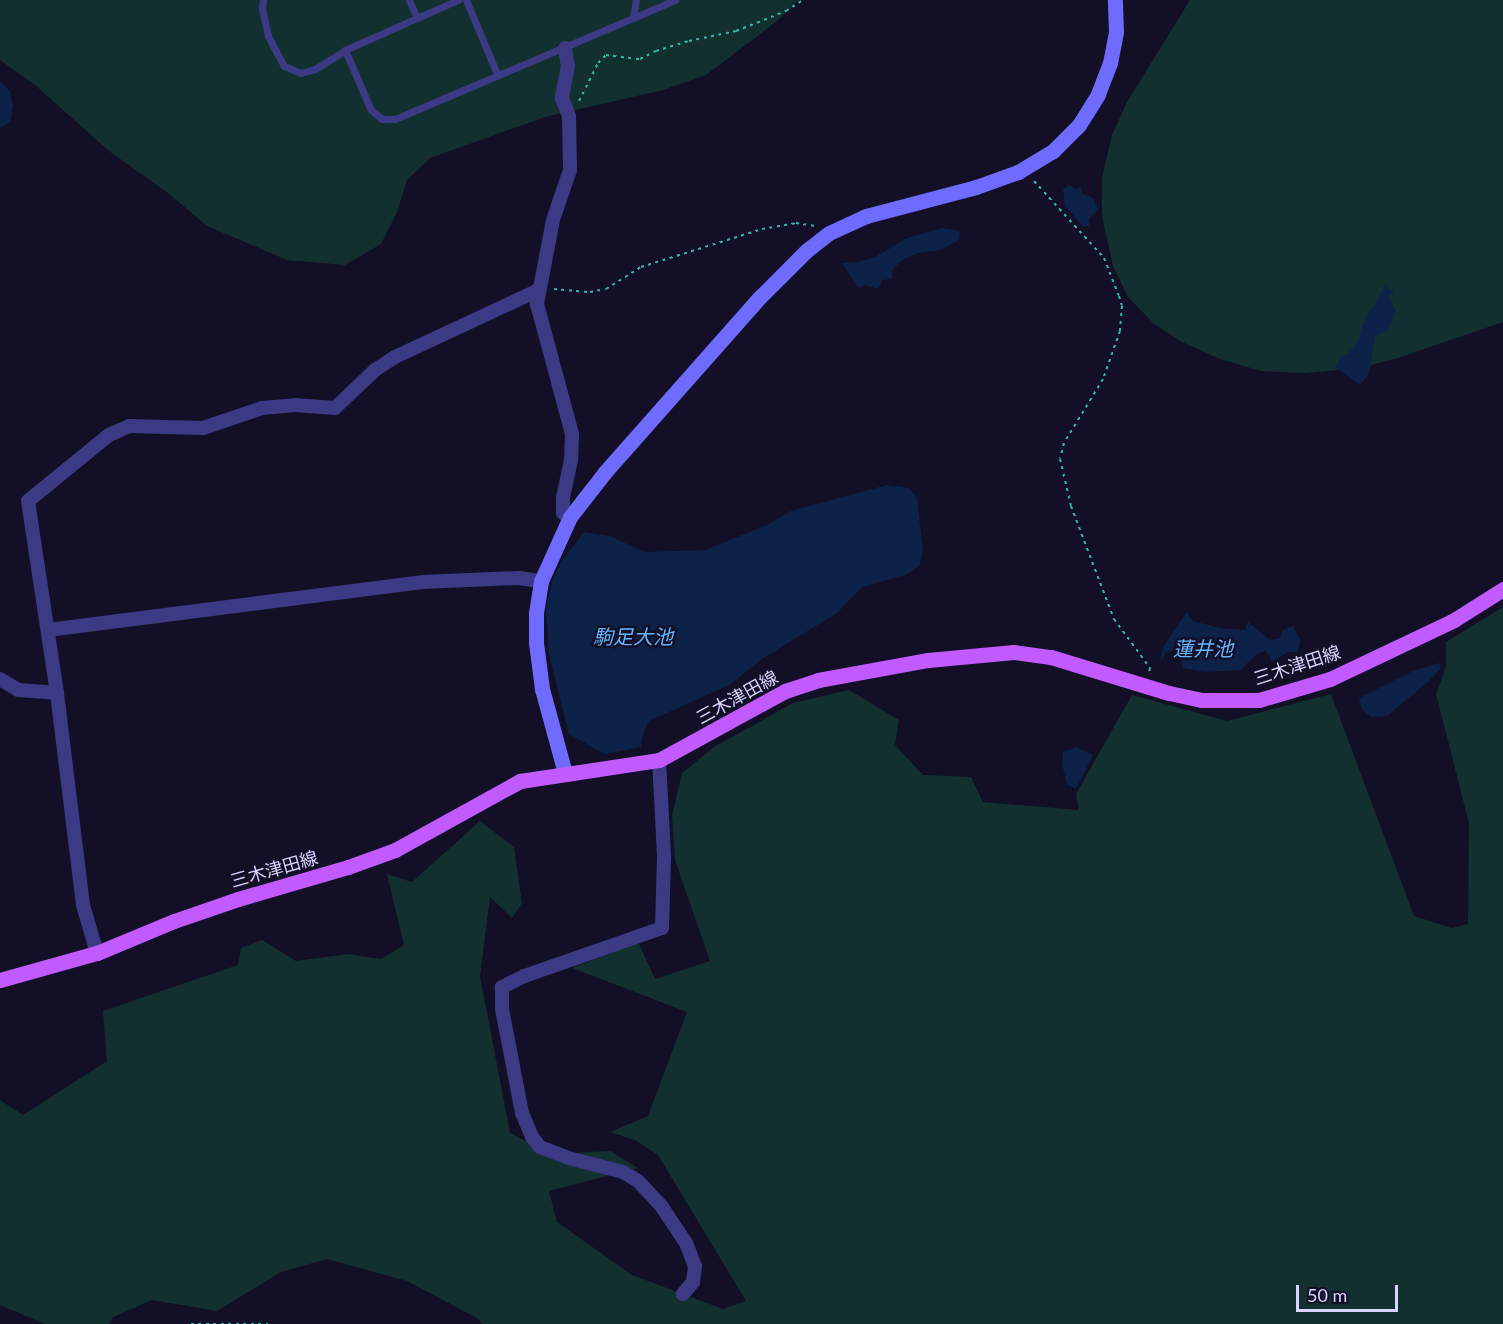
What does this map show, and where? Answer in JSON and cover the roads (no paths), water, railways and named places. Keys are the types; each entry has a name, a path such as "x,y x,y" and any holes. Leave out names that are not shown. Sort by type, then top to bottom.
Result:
{"main road":[{"name":"三木津田線","path":"0,980 97,953 185,917 348,867 395,850 520,781 659,760 785,691 818,680 928,660 1014,652 1051,657 1147,687 1202,700 1259,700 1329,679 1454,620 1503,589"}],"street":[{"path":"565,773 543,689 536,643 536,614 541,581 570,517 605,472 759,298 806,251 829,233 866,216 976,187 1018,172 1053,151 1079,125 1098,94 1110,63 1116,32 1115,0"},
{"path":"565,48 568,66 562,98 569,116 570,170 553,220 537,304 572,434 571,460 563,497 563,513 570,517"},
{"path":"97,953 82,905 57,693 28,501 110,435 129,426 148,424 183,429 203,428 262,408 295,405 335,408 375,370 394,357 539,290"},
{"path":"48,630 422,582 519,578 541,581"},
{"path":"0,679 18,690 57,693"},
{"path":"659,760 664,856 662,928 524,976 502,987 502,1009 522,1113 532,1137 540,1147 568,1158 602,1165 638,1181 662,1207 686,1243 695,1266 693,1282 683,1294"}],"lane":[{"path":"263,0 262,8 268,36 284,66 301,73 315,69 345,50 458,0"},
{"path":"409,0 417,18"},
{"path":"466,0 498,76"},
{"path":"633,18 636,0"},
{"path":"345,50 371,110 382,119 395,119 675,0"}],"water":[{"path":"0,80 10,91 13,106 10,122 0,128"},
{"path":"1069,185 1076,189 1081,187 1083,194 1092,197 1098,209 1089,219 1089,226 1083,226 1065,206 1063,189"},
{"path":"942,228 960,231 959,240 941,250 917,253 901,261 893,269 892,279 882,280 878,289 866,285 858,288 842,263 859,262 875,257 907,238"},
{"path":"1386,283 1389,290 1394,289 1389,298 1396,310 1392,324 1386,331 1375,336 1369,373 1360,385 1335,367 1340,358 1349,353 1357,342 1367,313 1373,308"},
{"name":"駒足大池","path":"887,485 909,488 917,498 923,552 919,566 905,575 862,587 837,613 762,659 731,684 649,721 644,731 641,747 605,754 569,734 549,654 546,608 552,582 561,562 584,532 610,536 644,552 705,550 767,525 791,511"},
{"name":"蓮井池","path":"1187,612 1193,621 1220,628 1245,630 1248,622 1270,640 1280,638 1283,630 1293,626 1301,641 1297,652 1288,652 1272,662 1266,651 1258,653 1240,670 1205,672 1183,668 1180,654 1169,650 1160,661 1163,647"},
{"path":"1440,663 1440,669 1428,682 1387,716 1372,717 1362,710 1359,698 1415,670"},
{"path":"1077,747 1093,755 1076,789 1067,784 1062,764 1063,752"}]}
